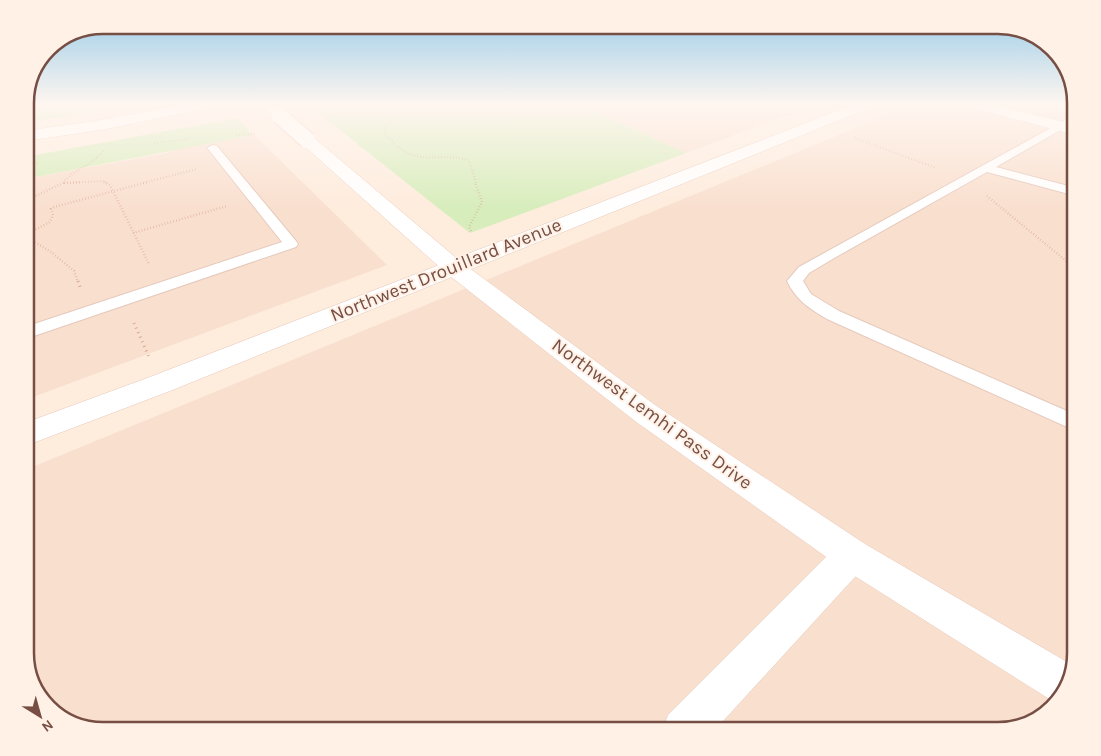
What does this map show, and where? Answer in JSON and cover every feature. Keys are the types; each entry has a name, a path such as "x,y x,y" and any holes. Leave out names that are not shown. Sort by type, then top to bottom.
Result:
{"street":[{"name":"Northwest Lemhi Pass Drive","path":"306,139 453,267 645,413 852,555 1061,682"},
{"name":"Northwest Drouillard Avenue","path":"34,432 160,384 777,139"},
{"path":"693,722 852,555"}],"lane":[{"path":"1036,139 810,266 795,281 799,292 814,304 833,315 1067,419"},
{"path":"34,330 290,244 213,148"},
{"path":"986,168 1067,190"}],"path":[{"path":"389,139 408,154 420,158 457,156 469,160 482,202 470,227 472,234 453,267"},
{"path":"64,183 69,175 99,158 103,151"},
{"path":"34,231 50,222 53,215 51,209 54,207 225,162"},
{"path":"34,197 64,183 102,181 110,185 161,287"},
{"path":"134,233 254,198"},
{"path":"34,242 51,252 74,271 87,312"},
{"path":"140,336 144,345"}],"shaded area":[{"path":"194,139 259,139 387,265 34,397 34,177 167,153"},
{"path":"656,139 723,139 686,153"},
{"path":"828,139 1067,139 1067,653 1064,676 1056,692 1044,705 1033,713 1007,722 103,722 80,719 65,712 65,691 45,691 39,680 34,658 34,466"}],"green space":[{"path":"121,139 231,139 34,177 34,155"},
{"path":"352,139 656,139 686,153 470,233"}]}
